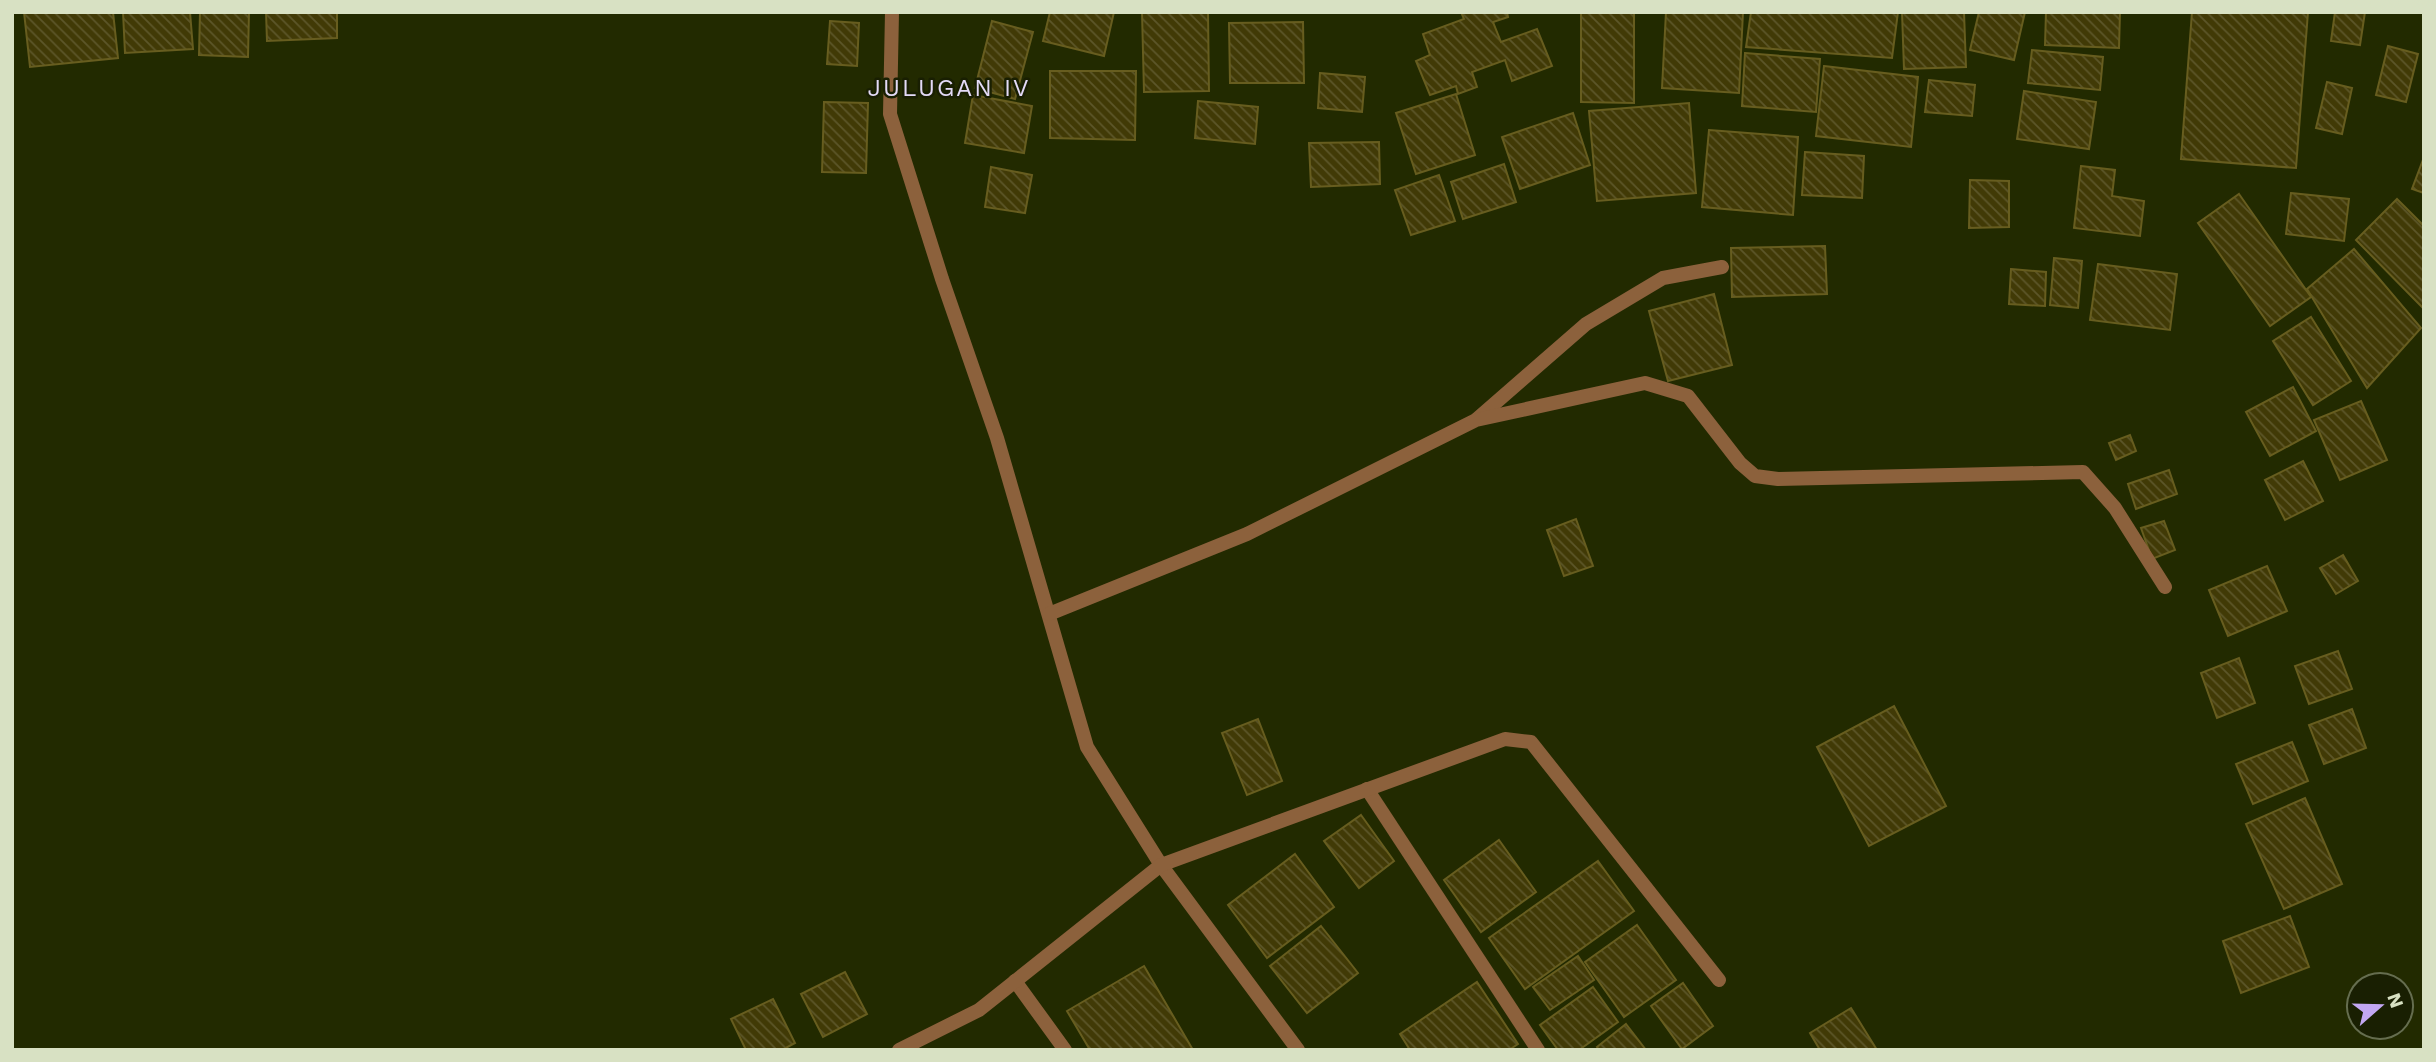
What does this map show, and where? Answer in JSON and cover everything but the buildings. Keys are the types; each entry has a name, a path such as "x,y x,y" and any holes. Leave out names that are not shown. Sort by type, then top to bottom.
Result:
{"street":[{"path":"892,12 890,114 942,279 997,438 1087,747 1161,865 1298,1050"},
{"path":"1476,420 1586,324 1663,278 1722,267"},
{"path":"1049,614 1247,534 1476,420 1645,383 1688,396 1740,463 1755,476 1778,479 2083,472 2115,508 2165,587"},
{"path":"899,1050 979,1010 1161,865 1505,739 1531,742 1719,980"},
{"path":"1367,789 1538,1050"},
{"path":"1015,981 1065,1050"}],"district":[{"name":"JULUGAN IV","path":"949,88"}]}
